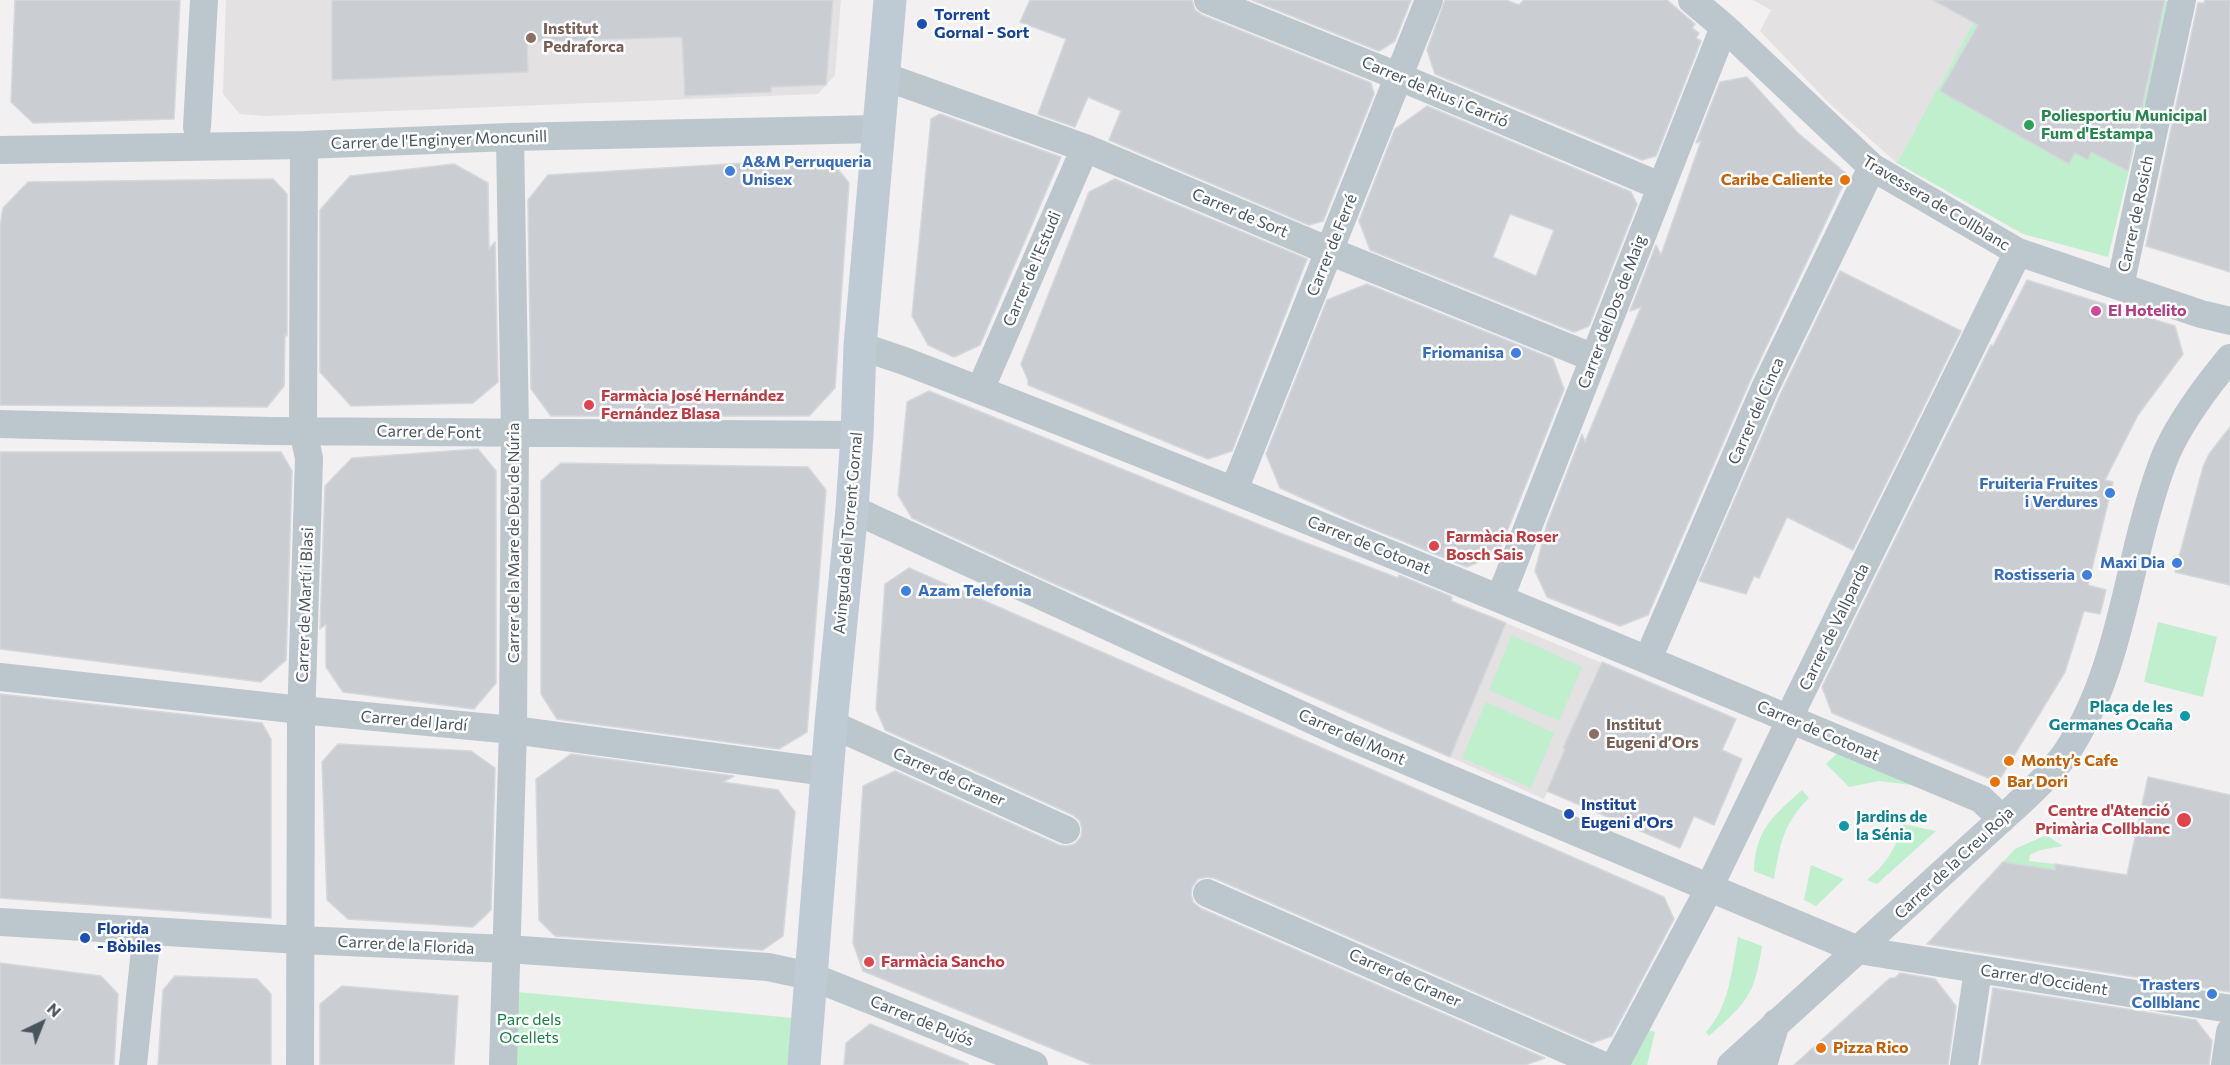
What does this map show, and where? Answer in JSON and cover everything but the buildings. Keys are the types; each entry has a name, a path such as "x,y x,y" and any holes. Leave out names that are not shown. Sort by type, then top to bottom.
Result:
{"street":[{"path":"197,127 204,0"},
{"name":"Avinguda del Torrent Gornal","path":"804,1065 831,724 852,509 860,346 890,0"},
{"name":"Carrer de Ferré","path":"1234,490 1429,0"},
{"name":"Travessera de Collblanc","path":"1692,0 1724,27 1872,167 2018,252 2201,314 2230,321"},
{"name":"Carrer de Rosich","path":"2120,286 2182,0"},
{"name":"Carrer de Rius i Carrió","path":"1214,1 1660,186"},
{"name":"Carrer del Dos de Maig","path":"1500,598 1724,27"},
{"name":"Carrer de Sort","path":"883,76 1085,148 1329,251 1594,358"},
{"name":"Carrer de l'Enginyer Moncunill","path":"0,150 304,146 510,137 878,129"},
{"name":"Carrer de la Mare de Déu de Núria","path":"507,949 513,730 515,433 510,137"},
{"name":"Carrer de Martí i Blasi","path":"300,1065 301,710 309,458 303,431 304,146"},
{"name":"Carrer de l'Estudi","path":"980,390 1085,148"},
{"name":"Carrer del Cinca","path":"1648,659 1765,388 1872,167"},
{"name":"Carrer de Vallparda","path":"1615,1065 1709,888 1786,729 1788,719 2018,252"},
{"name":"Carrer de Cotonat","path":"860,346 980,390 1234,490 1648,659 1981,799 2002,819"},
{"name":"Carrer de la Creu Roja","path":"1731,1065 2002,819 2050,774 2066,752 2084,722 2102,680 2152,493 2167,453 2183,422 2230,358"},
{"name":"Carrer de Font","path":"0,424 303,431 857,435"},
{"name":"Carrer del Mont","path":"852,509 1345,735 1858,950"},
{"name":"Carrer del Jardí","path":"0,677 301,710 513,730 827,772"},
{"name":"Carrer de Graner","path":"831,724 1066,830"},
{"name":"Carrer de Graner","path":"1207,893 1602,1065"},
{"name":"Carrer de la Florida","path":"0,922 300,940 507,949 768,967 810,976"},
{"path":"133,1065 147,931"},
{"path":"503,1065 507,949"},
{"name":"Carrer d'Occident","path":"1858,950 2230,1009"},
{"path":"1964,1065 1978,970"},
{"name":"Carrer de Pujós","path":"810,976 1034,1065"},
{"path":"1763,1065 1776,1023"},
{"path":"2225,1065 2230,1032"}],"shaded area":[{"name":"Institut Pedraforca","path":"226,0 841,0 835,75 818,94 265,116 240,114 223,94"},
{"path":"1753,0 1936,0 1973,23 1897,163 1828,102 1760,31 1771,10"},
{"name":"Institut Eugeni d’Ors","path":"1506,623 1736,719 1722,750 1742,759 1714,825 1694,816 1680,848 1548,791 1544,799 1450,757"}],"green space":[{"name":"Poliesportiu Municipal Fum d'Estampa","path":"1936,0 2170,1 2108,257 2023,234 1897,163 1973,23"},
{"path":"2158,622 2217,637 2203,697 2144,682"},
{"path":"1512,635 1582,667 1559,721 1489,690"},
{"path":"1486,702 1554,733 1531,788 1462,758"},
{"path":"1844,747 1919,786 1879,781 1849,787 1826,764"},
{"path":"1802,790 1809,798 1793,816 1784,835 1774,879 1754,871 1755,857 1762,834 1774,816"},
{"path":"1902,824 1936,831 1877,884 1867,880 1890,855"},
{"path":"2046,835 2063,846 2040,850 2030,855 2029,861 2055,864 2055,870 2003,862 2015,849"},
{"path":"1811,865 1844,879 1816,906 1804,900"},
{"path":"1738,937 1762,946 1756,977 1752,988 1740,1006 1709,1036 1706,1032 1725,1000"},
{"name":"Parc dels Ocellets","path":"496,990 793,1018 788,1065 490,1065"},
{"path":"1644,1029 1655,1032 1647,1065 1626,1065"}],"place":[{"name":"Torrent Gornal - Sort","path":"922,24"},
{"name":"Institut Pedraforca","path":"531,38"},
{"name":"Poliesportiu Municipal Fum d'Estampa","path":"2029,125"},
{"name":"A&M Perruqueria Unisex","path":"730,171"},
{"name":"Caribe Caliente","path":"1845,180"},
{"name":"El Hotelito","path":"2096,311"},
{"name":"Friomanisa","path":"1516,353"},
{"name":"Farmàcia José Hernández Fernández Blasa","path":"589,405"},
{"name":"Fruiteria Fruites i Verdures","path":"2110,493"},
{"name":"Farmàcia Roser Bosch Sais","path":"1434,546"},
{"name":"Maxi Dia","path":"2177,563"},
{"name":"Rostisseria","path":"2087,575"},
{"name":"Azam Telefonia","path":"906,591"},
{"name":"Plaça de les Germanes Ocaña","path":"2185,716"},
{"name":"Institut Eugeni d’Ors","path":"1594,734"},
{"name":"Monty’s Cafe","path":"2009,761"},
{"name":"Bar Dori","path":"1995,782"},
{"name":"Institut Eugeni d'Ors","path":"1569,814"},
{"name":"Centre d'Atenció Primària Collblanc","path":"2184,820"},
{"name":"Jardins de la Sénia","path":"1844,826"},
{"name":"Florida - Bòbiles","path":"85,938"},
{"name":"Farmàcia Sancho","path":"869,962"},
{"name":"Trasters Collblanc","path":"2212,994"},
{"name":"Pizza Rico","path":"1821,1048"}]}
